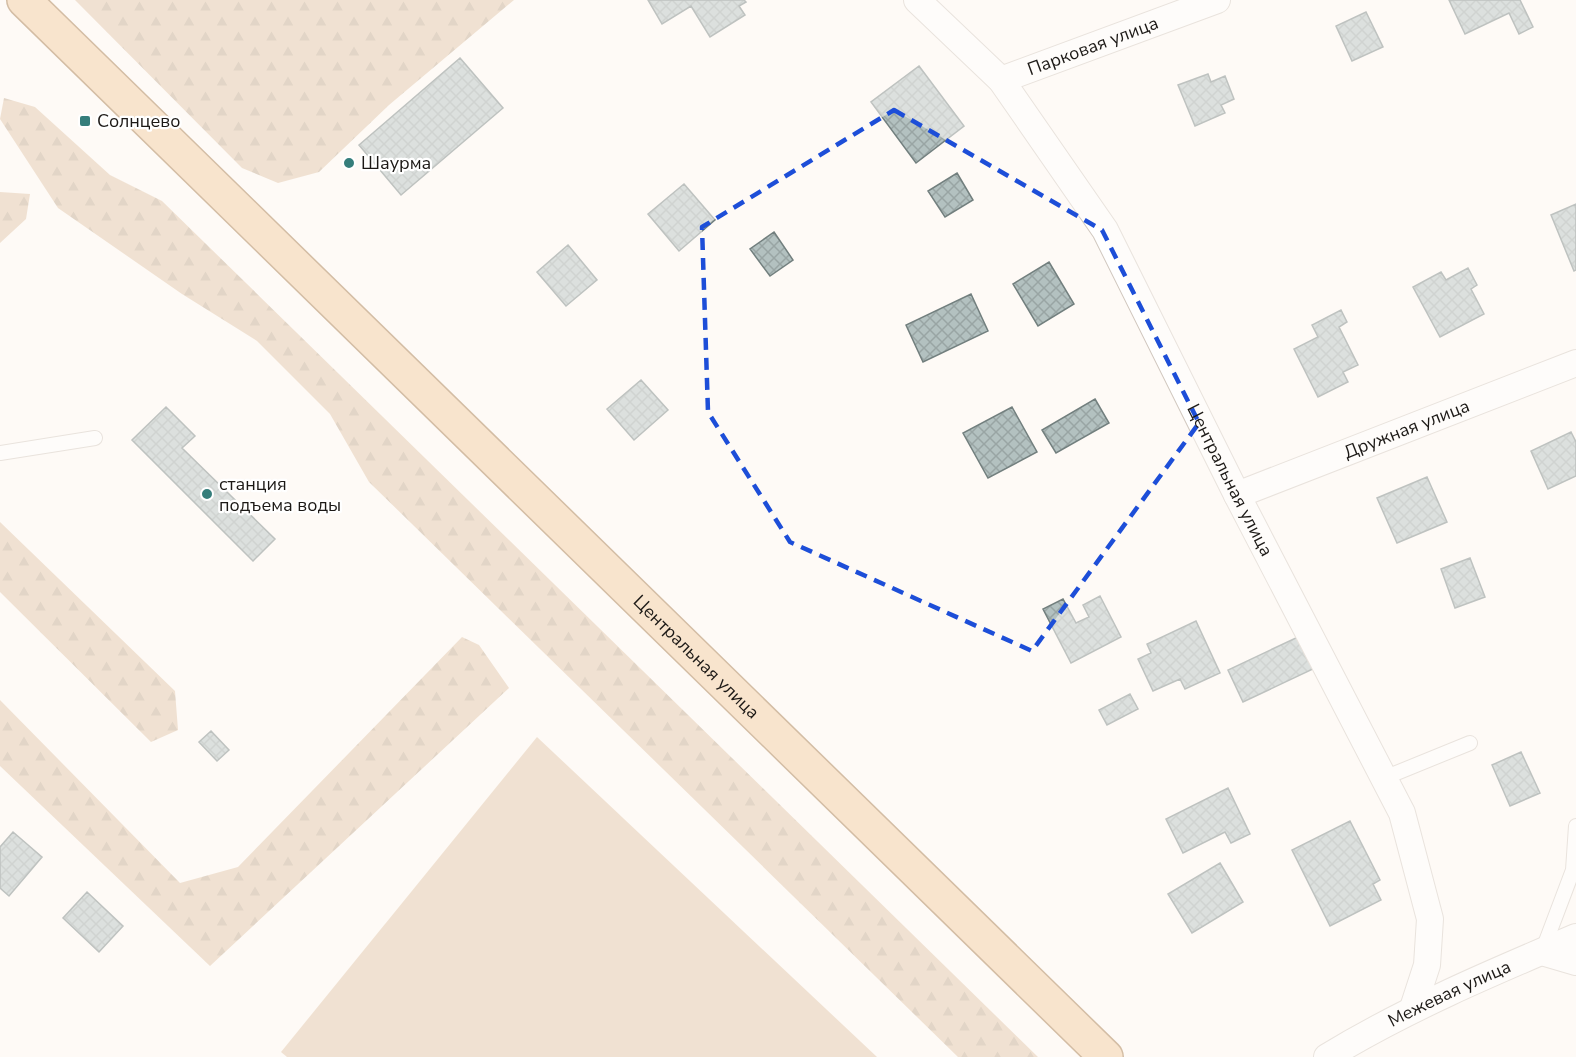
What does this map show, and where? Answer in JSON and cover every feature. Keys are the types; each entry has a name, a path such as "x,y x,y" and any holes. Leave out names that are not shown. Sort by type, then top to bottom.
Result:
{"main road":[{"name":"Центральная улица","path":"24,0 1106,1057"}],"street":[{"name":"Центральная улица","path":"917,0 1001,80 1106,230 1237,495 1402,813 1430,919 1427,965 1413,1008"},
{"name":"Парковая улица","path":"1001,80 1217,0"},
{"name":"Дружная улица","path":"1237,495 1576,363"},
{"name":"Межевая улица","path":"1327,1057 1368,1031 1413,1008 1576,937"},
{"path":"1542,952 1576,962"}],"lane":[{"path":"0,453 95,438"},
{"path":"1384,778 1470,743"},
{"path":"1542,952 1573,870 1576,826"}],"highlighted area":[{"path":"894,110 1102,230 1199,423 1032,651 790,542 708,412 702,227"}],"green space":[{"path":"75,0 514,0 389,105 319,172 278,183 242,168"},
{"path":"4,98 35,107 110,175 162,201 1038,1057 958,1057 369,482 330,414 257,341 182,294 58,208 0,119"},
{"path":"0,192 30,194 26,219 0,243"},
{"path":"0,522 175,691 178,730 151,742 0,592"},
{"path":"462,637 479,645 509,688 210,966 0,766 0,700 180,883 238,867"},
{"path":"537,737 877,1057 287,1057 281,1052"}],"building":[{"path":"648,0 744,0 746,2 739,6 745,15 710,37 691,6 662,24"},
{"path":"1449,0 1520,0 1533,27 1519,34 1509,13 1465,34"},
{"path":"1366,12 1383,47 1352,61 1336,26"},
{"path":"460,58 503,108 401,195 359,145"},
{"path":"919,66 964,126 916,163 871,102"},
{"path":"1208,74 1211,82 1225,76 1234,99 1221,105 1225,113 1195,126 1178,85"},
{"path":"957,173 973,200 945,217 928,191"},
{"path":"684,184 715,220 679,251 648,214"},
{"path":"1576,204 1576,270 1574,271 1551,215"},
{"path":"774,232 793,260 770,276 750,249"},
{"path":"568,245 597,280 566,306 537,272"},
{"path":"1049,262 1074,304 1038,326 1013,284"},
{"path":"1468,268 1477,285 1471,289 1484,314 1440,337 1413,287 1441,272 1446,280"},
{"path":"971,294 988,331 923,362 906,325"},
{"path":"1341,310 1347,322 1339,327 1358,365 1343,372 1348,382 1318,397 1294,349 1318,337 1312,325"},
{"path":"641,380 668,410 634,440 607,409"},
{"path":"1095,399 1109,423 1056,453 1042,430"},
{"name":"станция подъема воды","path":"166,407 195,436 182,448 275,539 253,561 132,440"},
{"path":"1012,407 1037,452 988,478 963,433"},
{"path":"1571,432 1576,442 1576,476 1548,489 1531,451"},
{"path":"1427,477 1447,522 1397,543 1377,498"},
{"path":"1470,558 1485,597 1455,608 1441,569"},
{"path":"1100,596 1121,637 1071,663 1043,609 1063,599 1076,623 1089,617 1083,605"},
{"path":"1196,621 1220,673 1185,689 1180,679 1153,691 1138,659 1151,653 1147,644"},
{"path":"1298,637 1313,669 1243,702 1228,670"},
{"path":"1130,694 1138,709 1107,725 1099,710"},
{"path":"211,731 229,750 217,761 199,742"},
{"path":"1521,752 1540,793 1510,806 1492,765"},
{"path":"1228,788 1250,834 1231,843 1225,832 1183,853 1166,819"},
{"path":"1350,821 1380,880 1373,884 1381,900 1330,926 1292,850"},
{"path":"13,832 42,857 9,896 0,888 0,847"},
{"path":"1220,863 1243,902 1192,933 1168,894"},
{"path":"87,892 123,926 99,952 63,918"}],"place":[{"name":"Солнцево","path":"85,121"},
{"name":"Шаурма","path":"349,163"},
{"name":"станция подъема воды","path":"207,494"}]}
